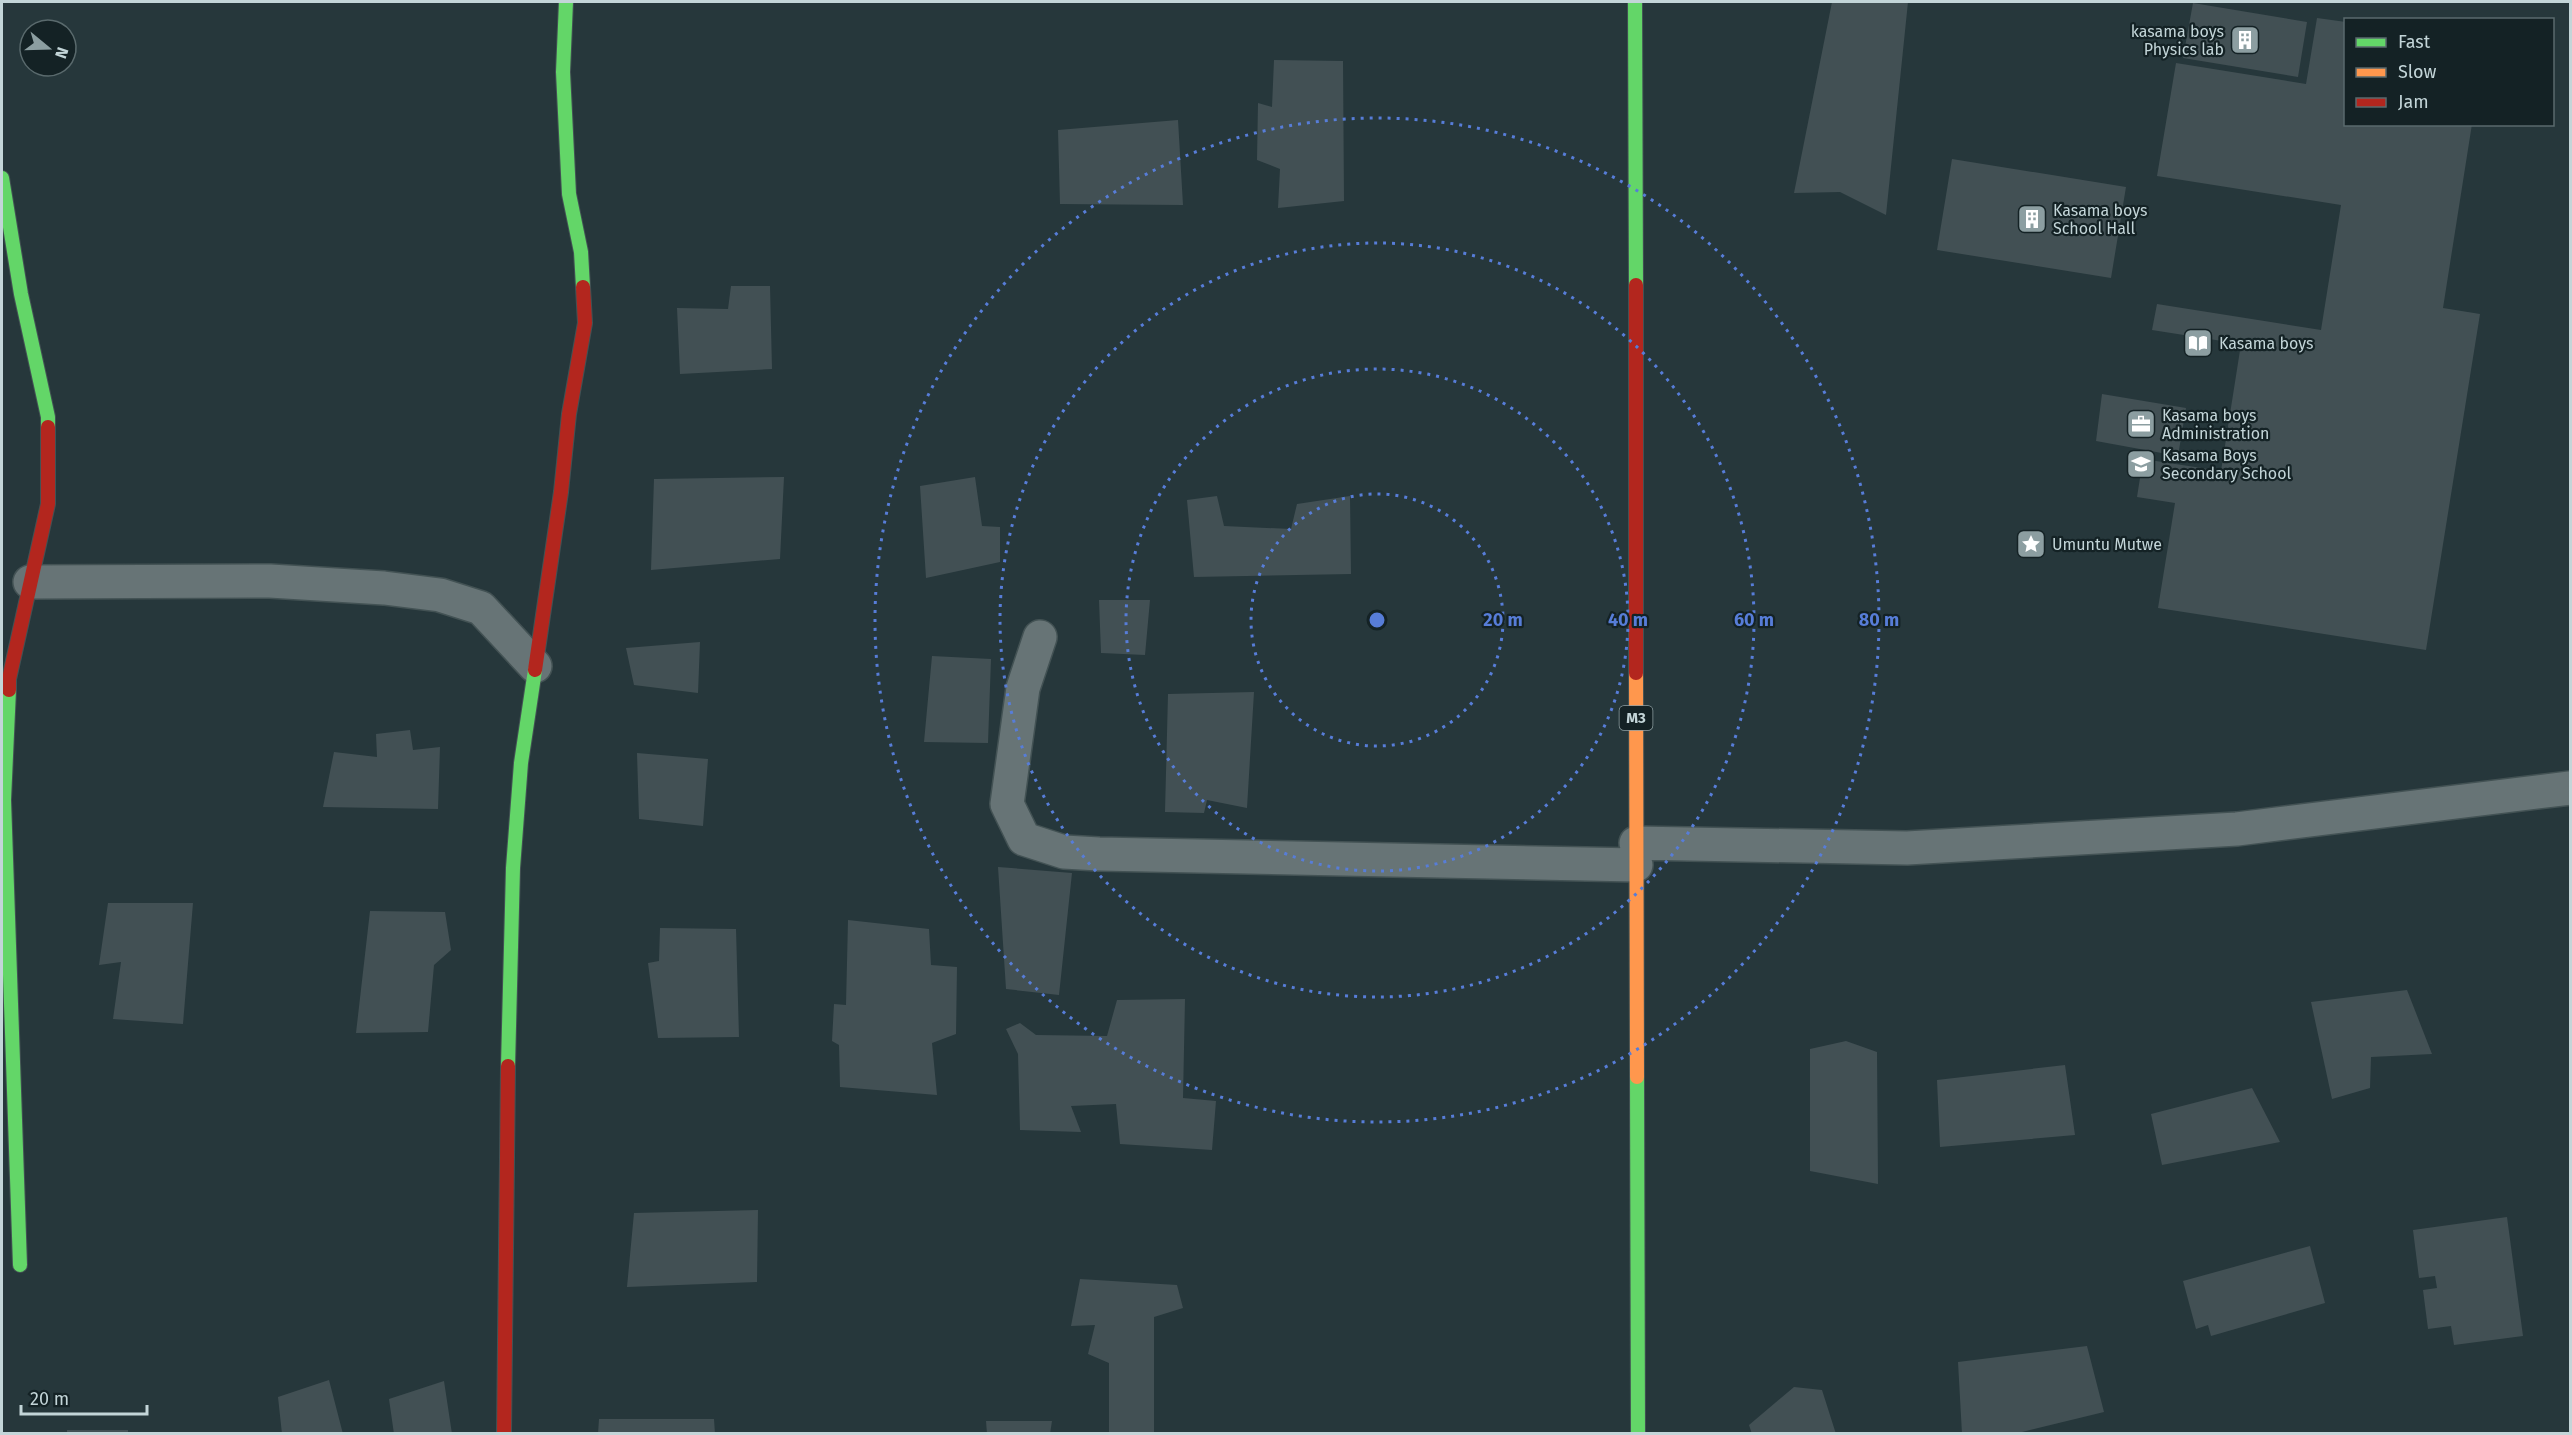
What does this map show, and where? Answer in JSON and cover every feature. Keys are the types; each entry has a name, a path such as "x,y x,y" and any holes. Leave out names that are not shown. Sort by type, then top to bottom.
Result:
{"street":[{"path":"504,1434 508,1016 513,868 520,763 585,323 581,252 569,194 563,72 566,2"},
{"name":"M3","path":"1635,2 1638,1434"},
{"path":"2,178 21,294 48,417 48,504 9,679 4,800 20,1265"},
{"path":"30,582 270,581 384,588 440,596 482,608 535,666"},
{"path":"1040,637 1023,688 1007,804 1024,838 1064,852 1099,854 1636,854 1907,848 2237,829 2571,788"}],"building":[{"path":"1832,2 1908,2 1886,215 1840,192 1794,193"},
{"name":"kasama boys Physics lab","path":"2193,3 2307,22 2298,77 2183,58"},
{"path":"2317,18 2344,22 2344,126 2472,126 2443,308 2480,314 2426,650 2158,608 2175,503 2137,497 2143,459 2221,471 2241,344 2152,330 2157,304 2321,330 2341,205 2157,176 2176,63 2306,84"},
{"path":"1274,60 1343,61 1344,201 1278,208 1280,169 1257,160 1258,103 1272,107"},
{"path":"1178,120 1183,205 1060,204 1058,130"},
{"name":"Kasama boys School Hall","path":"1952,159 2126,187 2111,278 1937,250"},
{"path":"731,286 770,286 772,369 680,374 677,308 728,309"},
{"name":"Kasama boys Administration","path":"2102,394 2186,408 2178,456 2096,441"},
{"path":"784,477 780,559 651,570 654,479"},
{"path":"975,477 982,526 1000,527 1000,562 926,578 920,486"},
{"path":"1217,496 1224,526 1291,529 1297,504 1350,496 1351,574 1194,577 1187,500"},
{"path":"1099,600 1150,600 1145,655 1101,653"},
{"path":"700,642 698,693 634,685 626,648"},
{"path":"932,656 991,659 988,743 924,742"},
{"path":"1254,692 1247,808 1207,800 1204,813 1165,812 1168,694"},
{"path":"410,730 413,750 440,747 438,809 323,807 334,752 377,757 376,734"},
{"path":"637,753 708,759 703,826 639,819"},
{"path":"998,867 1072,873 1059,995 1006,989"},
{"path":"108,903 193,903 183,1024 113,1019 121,962 99,965"},
{"path":"370,911 445,912 451,950 434,965 428,1032 356,1033"},
{"path":"848,920 929,929 931,965 957,967 956,1034 932,1043 937,1095 840,1087 839,1045 832,1041 834,1004 846,1005"},
{"path":"660,928 736,929 739,1037 658,1038 648,963 659,961"},
{"path":"2407,990 2432,1054 2371,1057 2370,1088 2332,1099 2311,1002"},
{"path":"1185,999 1183,1098 1216,1101 1212,1150 1120,1144 1116,1104 1071,1106 1081,1132 1020,1130 1018,1054 1006,1029 1020,1023 1036,1035 1107,1036 1117,1000"},
{"path":"1846,1041 1877,1052 1878,1184 1810,1171 1810,1049"},
{"path":"2065,1065 2075,1135 1940,1147 1937,1080"},
{"path":"2252,1088 2280,1142 2162,1165 2151,1114"},
{"path":"758,1210 757,1282 627,1287 634,1213"},
{"path":"2507,1217 2523,1336 2454,1345 2451,1326 2428,1329 2423,1290 2437,1288 2435,1276 2419,1278 2413,1230"},
{"path":"2310,1246 2325,1303 2211,1336 2208,1325 2196,1329 2183,1281"},
{"path":"1080,1279 1177,1285 1183,1308 1154,1317 1154,1434 1109,1434 1109,1363 1088,1354 1095,1325 1071,1326"},
{"path":"2087,1346 2104,1412 2014,1434 1962,1434 1958,1362"},
{"path":"329,1380 343,1434 282,1434 278,1397"},
{"path":"444,1381 452,1434 394,1434 389,1399"},
{"path":"1794,1387 1822,1390 1836,1434 1752,1434 1749,1425"},
{"path":"599,1419 714,1419 715,1434 598,1434"},
{"path":"986,1421 1052,1421 1050,1434 987,1434"},
{"path":"67,1430 128,1430 128,1434 67,1434"}],"traffic: fast":[{"path":"566,2 563,72 569,194 581,252 583,287"},
{"path":"1635,2 1636,285"},
{"path":"2,178 21,294 48,417 48,427"},
{"path":"508,1066 513,868 521,763 535,670"},
{"path":"9,690 4,800 20,1265"},
{"path":"1637,1077 1638,1434"}],"traffic: slow":[{"path":"1636,673 1637,1077"}],"traffic: jam":[{"path":"1636,285 1636,673"},
{"path":"535,670 561,492 569,414 585,323 583,287"},
{"path":"9,690 9,679 48,504 48,427"},
{"path":"504,1434 508,1066"}],"place":[{"name":"kasama boys Physics lab","path":"2245,40"},
{"name":"Kasama boys School Hall","path":"2032,219"},
{"name":"Kasama boys","path":"2198,343"},
{"name":"Kasama boys Administration","path":"2141,424"},
{"name":"Kasama Boys Secondary School","path":"2141,464"},
{"name":"Umuntu Mutwe","path":"2031,544"}]}
